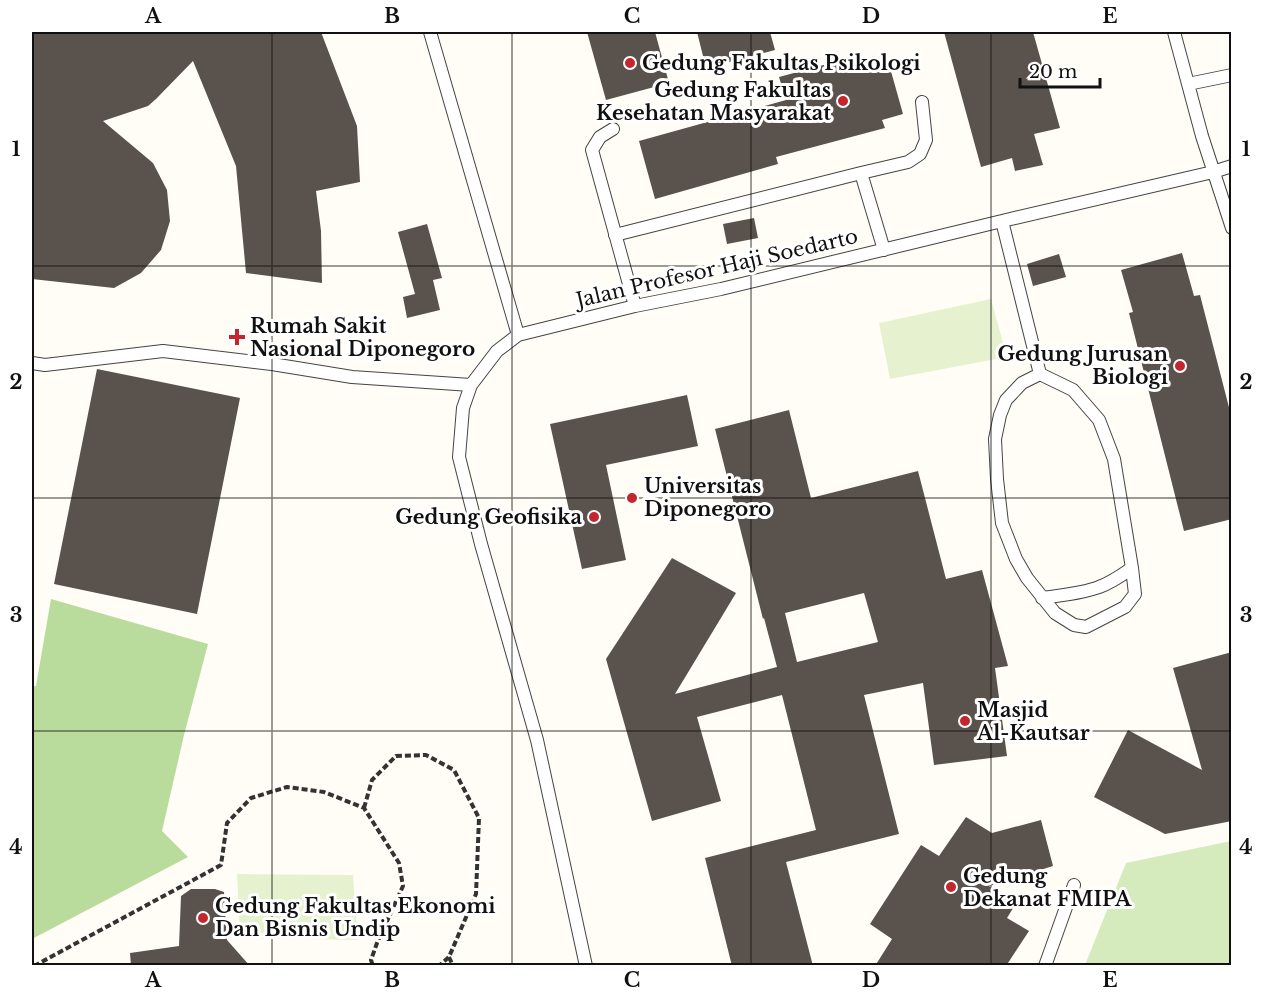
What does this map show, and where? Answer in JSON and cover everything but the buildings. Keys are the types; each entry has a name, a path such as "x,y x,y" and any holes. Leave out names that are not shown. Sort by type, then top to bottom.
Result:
{"lane":[{"path":"430,32 518,335 497,351 471,385 463,408 459,457 481,544 537,740 586,966"},
{"path":"1174,32 1202,136 1232,228"},
{"path":"1188,84 1232,75"},
{"path":"615,235 908,162 920,154 926,140 922,102"},
{"path":"613,129 600,137 592,150 634,306"},
{"name":"Jalan Profesor Haji Soedarto","path":"518,335 634,306 721,289 1232,166"},
{"path":"861,174 884,250"},
{"path":"1002,221 1040,374"},
{"path":"32,363 45,365 163,351 272,364 352,377 471,385"},
{"path":"1040,374 1073,390 1099,420 1114,459 1135,594 1125,607 1086,627 1074,625 1055,613 1042,598 1016,559 1002,523 994,439 1000,415 1006,400 1022,383 1040,374"},
{"path":"1042,598 1098,587 1132,567"},
{"path":"1045,966 1074,885"}],"path":[{"path":"364,808 372,780 396,756 426,754 454,770 478,818 476,894 449,957 439,966"},
{"path":"34,966 221,866 227,824 251,798 287,788 324,792 364,808 399,862 403,886 377,943 371,960 373,966"},
{"path":"449,957 453,966"}],"green space":[{"path":"991,299 1007,357 890,379 879,323"},
{"path":"51,599 208,644 162,831 188,857 32,939 32,686 36,686"},
{"path":"1231,841 1231,965 1085,965 1126,863"},
{"path":"237,874 353,875 358,940 240,938"}],"place":[{"name":"Gedung Fakultas Psikologi","path":"630,63"},
{"name":"Gedung Fakultas Kesehatan Masyarakat","path":"843,101"},
{"name":"Rumah Sakit Nasional Diponegoro","path":"237,337"},
{"name":"Gedung Jurusan Biologi","path":"1180,366"},
{"name":"Universitas Diponegoro","path":"632,498"},
{"name":"Gedung Geofisika","path":"594,517"},
{"name":"Masjid Al-Kautsar","path":"965,721"},
{"name":"Gedung Dekanat FMIPA","path":"951,887"},
{"name":"Gedung Fakultas Ekonomi Dan Bisnis Undip","path":"203,918"}]}
